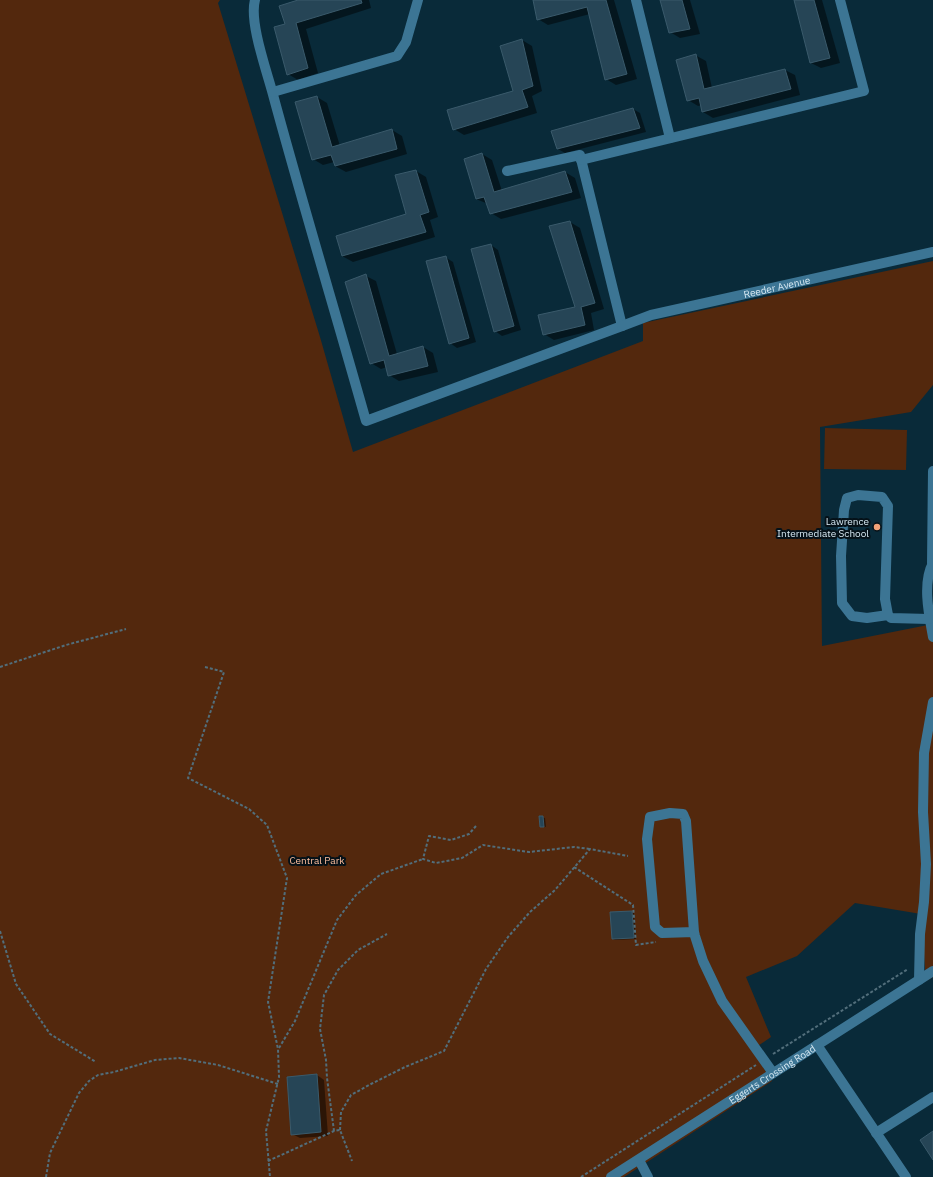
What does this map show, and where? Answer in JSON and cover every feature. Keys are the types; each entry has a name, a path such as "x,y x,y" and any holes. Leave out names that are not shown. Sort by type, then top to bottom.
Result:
{"street":[{"path":"255,0 253,18 273,92 397,56 406,42 418,0"},
{"path":"636,0 670,138"},
{"path":"581,160 864,91 840,0"},
{"name":"Reeder Avenue","path":"273,92 366,421 652,315 933,252"},
{"path":"507,171 580,155 622,326"},
{"path":"933,472 933,564 928,585 927,610 933,637"},
{"path":"888,615 885,599 888,506 882,497 858,495 847,498 844,510 841,556 842,603 852,616 867,618 888,615 891,618 929,619"},
{"path":"919,980 920,934 924,902 926,864 923,812 924,753 933,702"},
{"path":"694,932 662,933 655,927 647,839 650,817 670,813 683,814 686,821 694,932 703,961 722,1001 773,1073"},
{"name":"Eggerts Crossing Road","path":"611,1177 933,971"},
{"path":"817,1044 906,1177"},
{"path":"876,1134 933,1097"},
{"path":"638,1160 648,1177"}],"path":[{"path":"0,667 66,645 126,629"},
{"path":"205,667 224,672 188,778 249,809 267,825 287,878 268,1002 278,1049 279,1077 266,1131 270,1177"},
{"path":"423,859 429,836 451,840 469,834 476,826"},
{"path":"278,1049 295,1022 337,920 356,895 381,874 423,859 436,863 462,858 483,845 529,852 574,847 628,856"},
{"path":"352,1160 340,1130 340,1112 351,1095 405,1067 444,1051 486,969 508,937 530,912 555,890 590,849"},
{"path":"574,867 633,905 636,945 658,942"},
{"path":"0,931 16,984 50,1034 96,1062"},
{"path":"334,1131 326,1060 320,1029 324,995 338,970 358,950 387,934"},
{"path":"46,1177 50,1153 79,1093 89,1080 98,1075 155,1060 178,1058 218,1065 278,1084"},
{"path":"268,1161 334,1131 340,1130"}],"green space":[{"name":"Central Park","path":"0,0 220,0 218,3 320,337 353,452 643,341 643,323 933,261 933,385 911,412 820,427 822,646 933,624 933,977 926,981 921,914 855,903 797,956 746,977 771,1037 752,1050 772,1081 624,1177 0,1177"},
{"path":"825,428 907,430 906,470 824,469"}],"building":[{"path":"298,0 361,0 362,3 296,23 308,68 287,75 274,27 285,24 279,6"},
{"path":"533,0 606,0 627,74 605,80 587,7 537,20"},
{"path":"660,0 682,0 690,29 669,33"},
{"path":"794,0 814,0 830,58 810,63"},
{"path":"522,39 533,86 522,90 528,107 453,130 447,110 513,91 500,46"},
{"path":"696,54 704,89 785,69 791,89 702,112 699,98 687,101 676,60"},
{"path":"317,96 332,147 392,129 397,149 335,166 331,155 312,160 295,102"},
{"path":"633,108 640,128 557,149 551,131"},
{"path":"482,153 494,192 565,171 572,192 490,214 484,197 476,199 464,159"},
{"path":"416,170 429,212 420,215 426,232 342,256 336,236 406,214 395,175"},
{"path":"570,221 595,303 581,307 585,325 543,335 538,315 575,307 549,226"},
{"path":"491,244 514,326 494,332 471,249"},
{"path":"446,256 469,338 449,344 426,261"},
{"path":"366,274 389,356 423,346 428,366 388,376 384,360 370,364 345,282"},
{"path":"539,816 543,816 544,827 540,827"},
{"path":"632,911 634,938 612,939 610,912"},
{"path":"317,1074 321,1132 291,1135 287,1077"},
{"path":"933,1131 933,1160 920,1140"}],"place":[{"name":"Lawrence Intermediate School","path":"877,527"}]}
